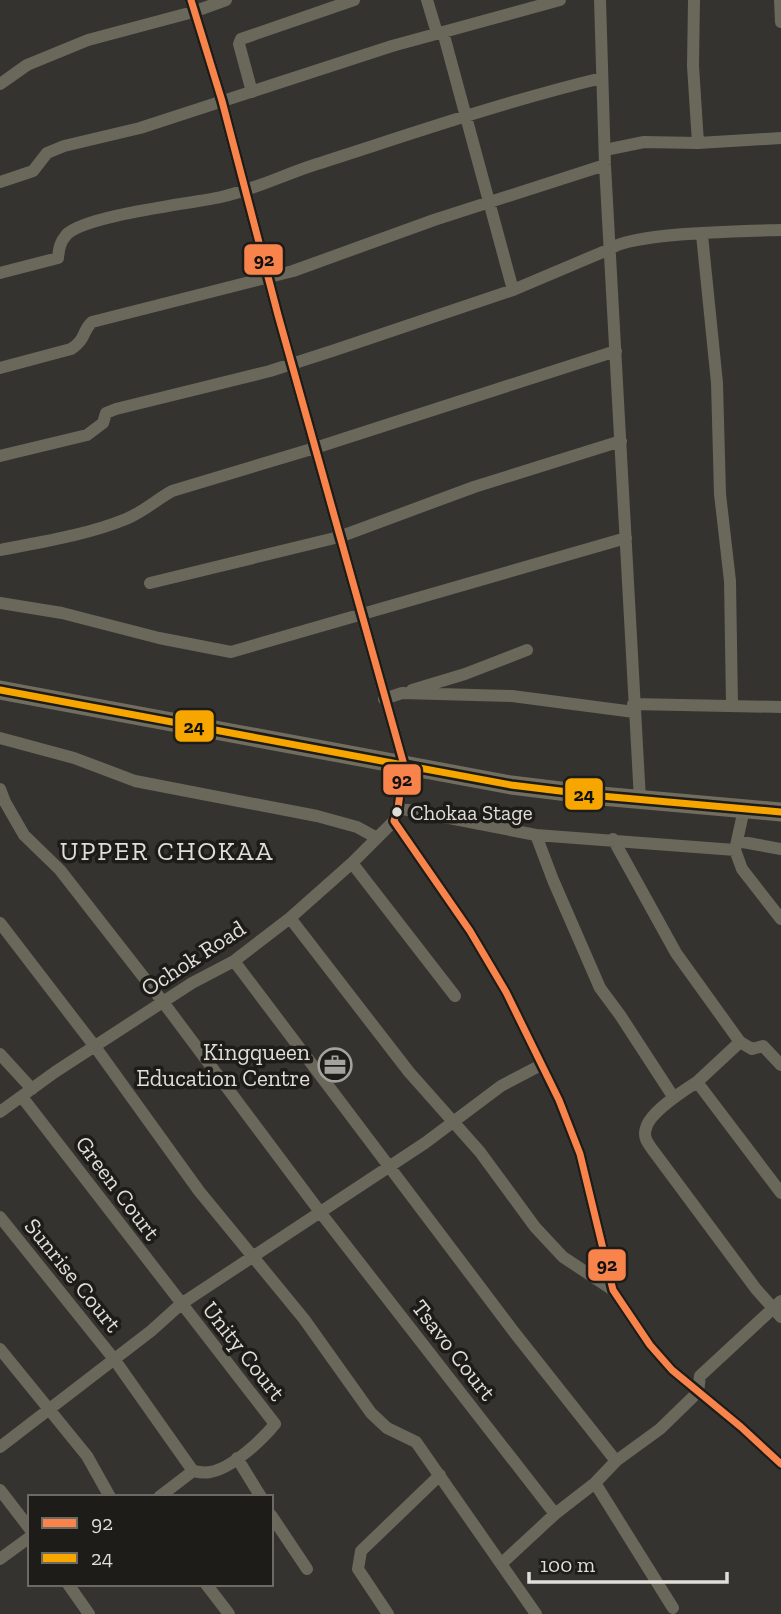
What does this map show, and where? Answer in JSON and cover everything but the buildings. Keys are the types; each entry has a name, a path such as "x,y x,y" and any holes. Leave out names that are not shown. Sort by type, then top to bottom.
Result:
{"highway":[{"path":"0,690 511,785 781,812"}],"street":[{"path":"0,84 27,65 88,40 192,6 226,0"},
{"path":"252,92 239,44 241,38 354,0"},
{"path":"427,0 467,116 513,290"},
{"path":"0,182 33,172 47,153 64,146 140,128 440,32 560,0"},
{"path":"600,0 605,165 640,800"},
{"path":"694,0 693,66 698,143"},
{"path":"780,0 781,22"},
{"path":"192,6 222,102 339,537 404,765 394,821 470,931 506,992 559,1100 580,1154 613,1290 650,1345 672,1370 781,1464"},
{"path":"0,273 58,258 60,243 79,227 127,214 224,197 467,116 602,78"},
{"path":"605,150 644,142 698,143 781,138"},
{"path":"0,368 71,349 81,343 92,322 269,278 434,220 605,165"},
{"path":"0,456 87,435 103,422 106,413 116,409 292,363 513,290 610,249 618,243 781,230"},
{"path":"702,235 717,383 720,494 730,581 732,705"},
{"path":"0,550 104,526 143,511 172,491 616,351"},
{"path":"150,583 339,537 474,487 621,441"},
{"path":"0,603 62,613 159,638 231,652 626,538"},
{"path":"384,699 465,674 527,650"},
{"path":"402,693 512,696 634,708 732,705 781,707"},
{"path":"0,738 74,758 135,780 317,816 357,827 377,838"},
{"name":"Tsavo Court","path":"0,789 24,835 60,870 163,1002 320,1212 555,1514"},
{"path":"398,808 536,835 781,849"},
{"path":"744,809 736,846 742,869 781,919"},
{"name":"Ochok Road","path":"0,1112 55,1072 96,1048 163,1002 233,961 290,918 394,821"},
{"path":"536,835 600,988 674,1098"},
{"path":"613,839 676,953 740,1042 752,1049 764,1046 781,1065"},
{"path":"352,863 455,996"},
{"path":"290,918 409,1072 454,1121 551,1245 563,1257 613,1290"},
{"path":"0,922 96,1048 199,1191 304,1319 378,1422 416,1442 536,1614"},
{"path":"233,961 514,1332 616,1461"},
{"path":"501,1564 555,1514 595,1483 616,1461 660,1429 698,1392 700,1376 778,1309 676,1183 646,1139 645,1129 649,1121 740,1042"},
{"name":"Green Court","path":"0,1054 181,1304"},
{"path":"0,1447 151,1332 181,1304 389,1166 501,1086 541,1065"},
{"path":"696,1082 781,1193"},
{"name":"Sunrise Court","path":"0,1217 114,1359 193,1471"},
{"name":"Unity Court","path":"181,1304 275,1424 261,1441 237,1458"},
{"path":"0,1349 87,1456 109,1495"},
{"path":"162,1495 193,1471 209,1473 226,1467 237,1458 260,1495"},
{"path":"388,1614 358,1569 361,1551 440,1475"},
{"path":"595,1483 673,1608"},
{"path":"0,1490 28,1526"},
{"path":"273,1518 307,1569"},
{"path":"0,1559 28,1538"},
{"path":"69,1586 87,1613"},
{"path":"208,1586 229,1614"}],"transit line":[{"name":"92","path":"191,0 222,101 278,315 404,765 394,821 470,931 506,992 559,1100 580,1154 613,1290 650,1345 672,1370 781,1464"},
{"name":"24","path":"0,690 511,785 781,812"}],"place":[{"name":"Chokaa Stage","path":"397,812"},
{"name":"Kingqueen Education Centre","path":"335,1065"}],"district":[{"name":"UPPER CHOKAA","path":"167,851"}]}
